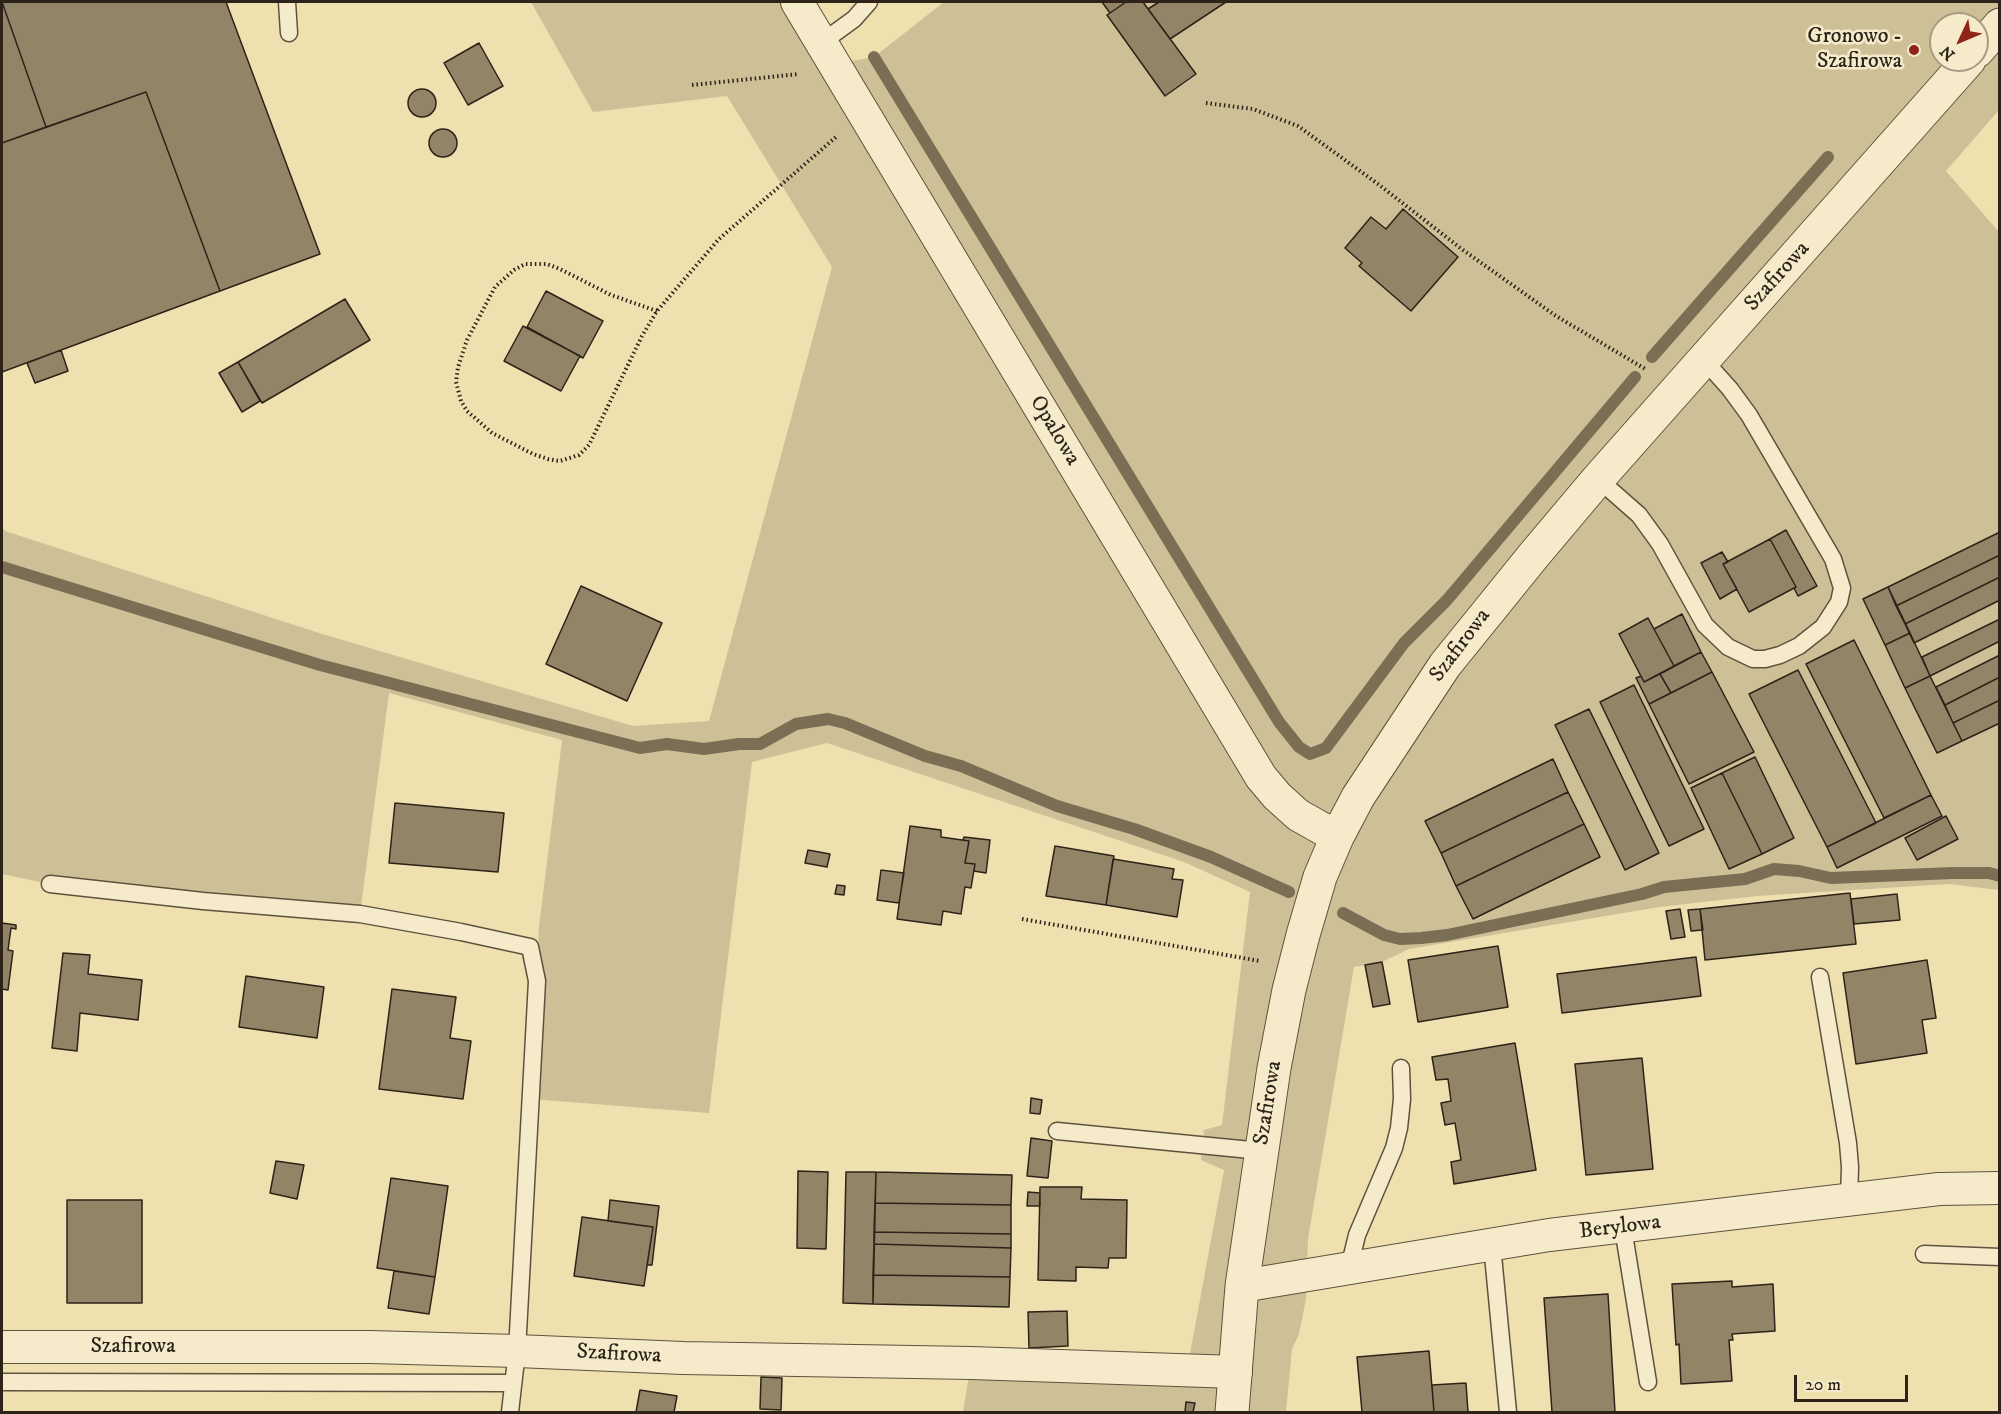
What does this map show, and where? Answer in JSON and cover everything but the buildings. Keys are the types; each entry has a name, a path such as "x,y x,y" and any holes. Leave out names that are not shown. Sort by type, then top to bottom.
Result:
{"street":[{"name":"Opalowa","path":"797,2 1261,777 1298,815 1337,837"},
{"path":"1989,38 2000,26"},
{"name":"Szafirowa","path":"1232,1413 1242,1286 1274,1068 1295,967 1320,878 1337,837 1358,797 1445,665 1496,600 1598,479 1958,72"},
{"name":"Berylowa","path":"1242,1286 1549,1235 1940,1189 1981,1186 2000,1188"},
{"name":"Szafirowa","path":"2,1347 370,1347 683,1358 971,1363 1236,1372"}],"lane":[{"path":"287,2 289,33"},
{"path":"828,53 869,2"},
{"path":"1598,479 1640,515 1660,544 1705,625 1728,647 1747,657 1765,659 1799,646 1823,627 1839,602 1842,588 1833,559 1749,415 1704,360"},
{"path":"50,884 203,901 360,914 530,947 537,981 518,1351 510,1413"},
{"path":"1820,977 1848,1143 1849,1199"},
{"path":"1349,1268 1357,1235 1394,1148 1402,1099 1401,1068"},
{"path":"1057,1131 1261,1151"},
{"path":"1623,1228 1648,1382"},
{"path":"1492,1245 1508,1413"},
{"path":"1924,1254 2000,1257"},
{"path":"2,1382 513,1383"}],"path":[{"path":"692,85 788,76 828,53"},
{"path":"1206,103 1253,109 1298,126 1463,250 1556,316 1630,358 1676,390"},
{"path":"657,311 610,295 560,268 547,264 525,264 514,270 495,287 467,340 458,366 456,381 461,401 467,411 492,433 532,453 560,461 579,455 589,445 642,336 657,311 719,239 864,114"},
{"path":"1022,919 1295,967"}],"shaded area":[{"path":"531,2 797,2 835,64 874,57 944,2 1999,2 1999,110 1946,171 1999,232 1999,890 1949,884 1757,896 1659,907 1409,949 1382,962 1354,967 1308,1239 1306,1299 1299,1334 1292,1349 1286,1412 963,1412 971,1363 1187,1370 1224,1170 1201,1160 1204,1130 1222,1125 1250,892 1184,862 827,743 752,762 709,1113 531,1099 539,927 562,740 389,693 360,914 50,884 2,874 2,527 5,531 319,633 633,726 709,721 832,267 727,96 593,112"}],"waterway":[{"path":"874,57 1279,722 1299,747 1310,754 1326,748 1404,643 1447,600 1635,377"},
{"path":"1652,357 1828,157"},
{"path":"2,567 320,665 640,748 667,744 704,749 739,744 760,744 796,724 828,719 845,723 925,756 961,766 1057,806 1134,829 1211,857 1289,892"},
{"path":"1343,913 1384,935 1400,939 1421,938 1447,935 1642,894 1664,887 1745,879 1774,869 1799,871 1831,878 1953,873 1989,873 2000,876"}],"place":[{"name":"Gronowo - Szafirowa","path":"1914,50"}]}
